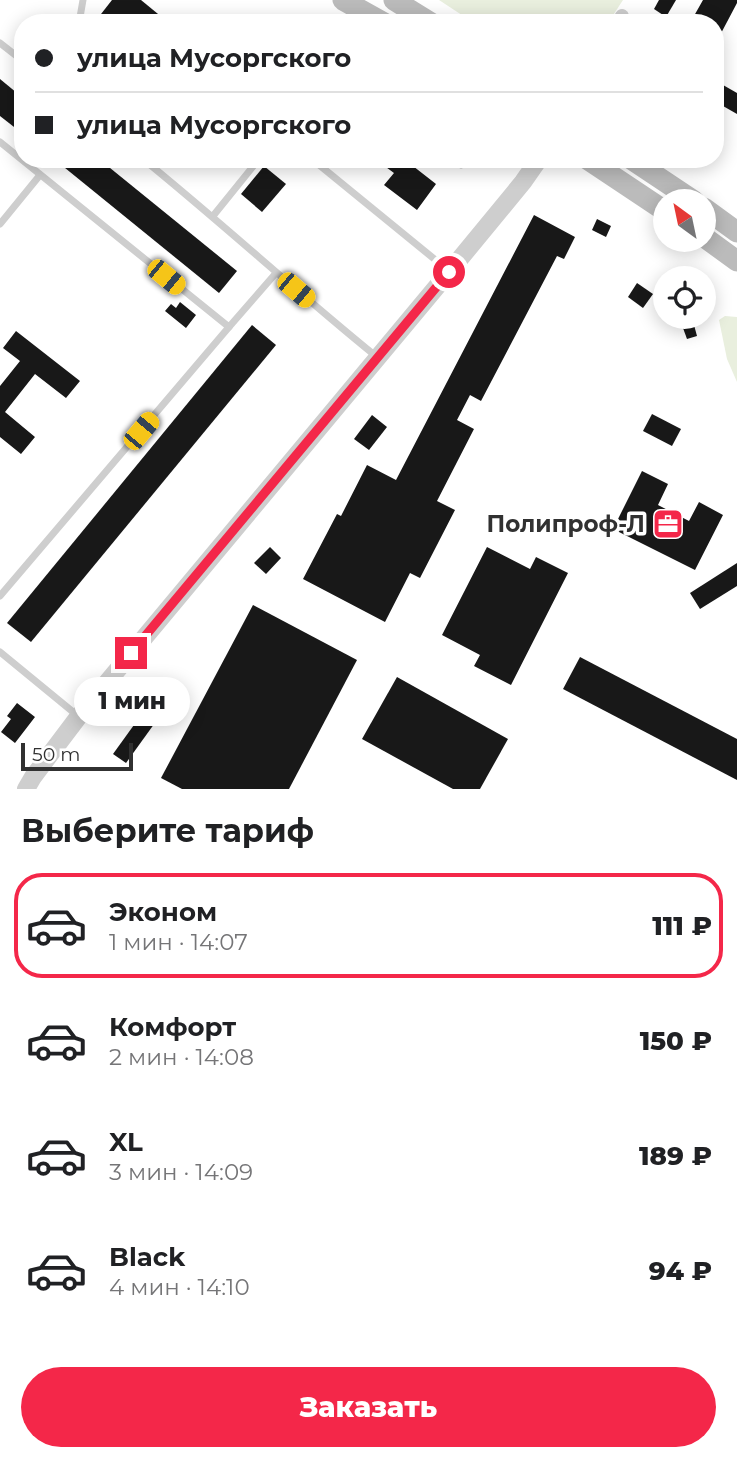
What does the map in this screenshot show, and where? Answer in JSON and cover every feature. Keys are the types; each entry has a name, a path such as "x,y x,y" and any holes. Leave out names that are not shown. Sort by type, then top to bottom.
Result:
{"main road":[{"path":"343,0 368,14"},
{"path":"394,0 414,14"},
{"path":"600,168 653,203"},
{"path":"644,168 676,189"},
{"path":"716,217 737,232"},
{"path":"716,246 737,261"}],"street":[{"path":"26,789 79,716 533,168"}],"lane":[{"path":"83,4 88,0"},
{"path":"0,43 14,54"},
{"path":"0,142 14,154"},
{"path":"32,168 229,327"},
{"path":"154,168 378,358"},
{"path":"213,216 252,168"},
{"path":"328,168 449,272"},
{"path":"0,224 40,175"},
{"path":"0,596 276,273"},
{"path":"0,652 79,716"}],"green space":[{"path":"439,0 623,0 614,14 460,14"},
{"path":"725,316 737,317 737,382 727,359 719,320"}],"building":[{"path":"112,0 141,0 158,14 101,14"},
{"path":"659,0 676,0 668,14 662,14 654,9"},
{"path":"703,0 737,0 724,28 724,14 695,14"},
{"path":"0,79 14,91 14,127 0,116"},
{"path":"724,86 737,93 737,114 724,107"},
{"path":"65,168 110,168 237,271 219,293"},
{"path":"262,168 266,168 286,184 262,212 241,194"},
{"path":"387,168 416,168 436,184 417,210 384,185 394,173"},
{"path":"534,215 575,237 564,259 557,256 481,401 470,395 457,420 474,429 437,501 455,510 420,578 410,573 385,622 303,579 337,514 341,516 367,465 396,480"},
{"path":"597,219 611,226 606,237 592,230"},
{"path":"637,283 653,294 643,308 628,297"},
{"path":"180,302 196,315 186,328 165,311 171,304 176,308"},
{"path":"252,325 276,345 31,642 7,623"},
{"path":"683,329 695,329 697,336 687,339"},
{"path":"16,331 80,381 66,398 35,374 5,412 35,437 21,454 0,437 0,386 20,361 3,348"},
{"path":"652,414 681,429 672,446 643,431"},
{"path":"372,415 387,427 369,450 354,439"},
{"path":"642,471 668,484 658,505 689,521 699,502 723,515 695,570 613,529"},
{"path":"270,547 281,558 266,574 254,563"},
{"path":"487,547 530,569 536,557 568,573 511,685 474,666 480,655 442,635"},
{"path":"737,563 737,586 700,609 690,593"},
{"path":"253,605 357,660 289,789 182,789 161,778"},
{"path":"580,657 737,739 737,780 563,689"},
{"path":"397,677 508,739 480,789 453,789 362,739"},
{"path":"157,693 170,702 126,763 113,754"},
{"path":"17,703 35,717 15,743 1,732 11,719 7,716"}],"place":[{"name":"Полипроф-Л","path":"668,524"}],"route":[{"path":"131,653 449,272"}]}
